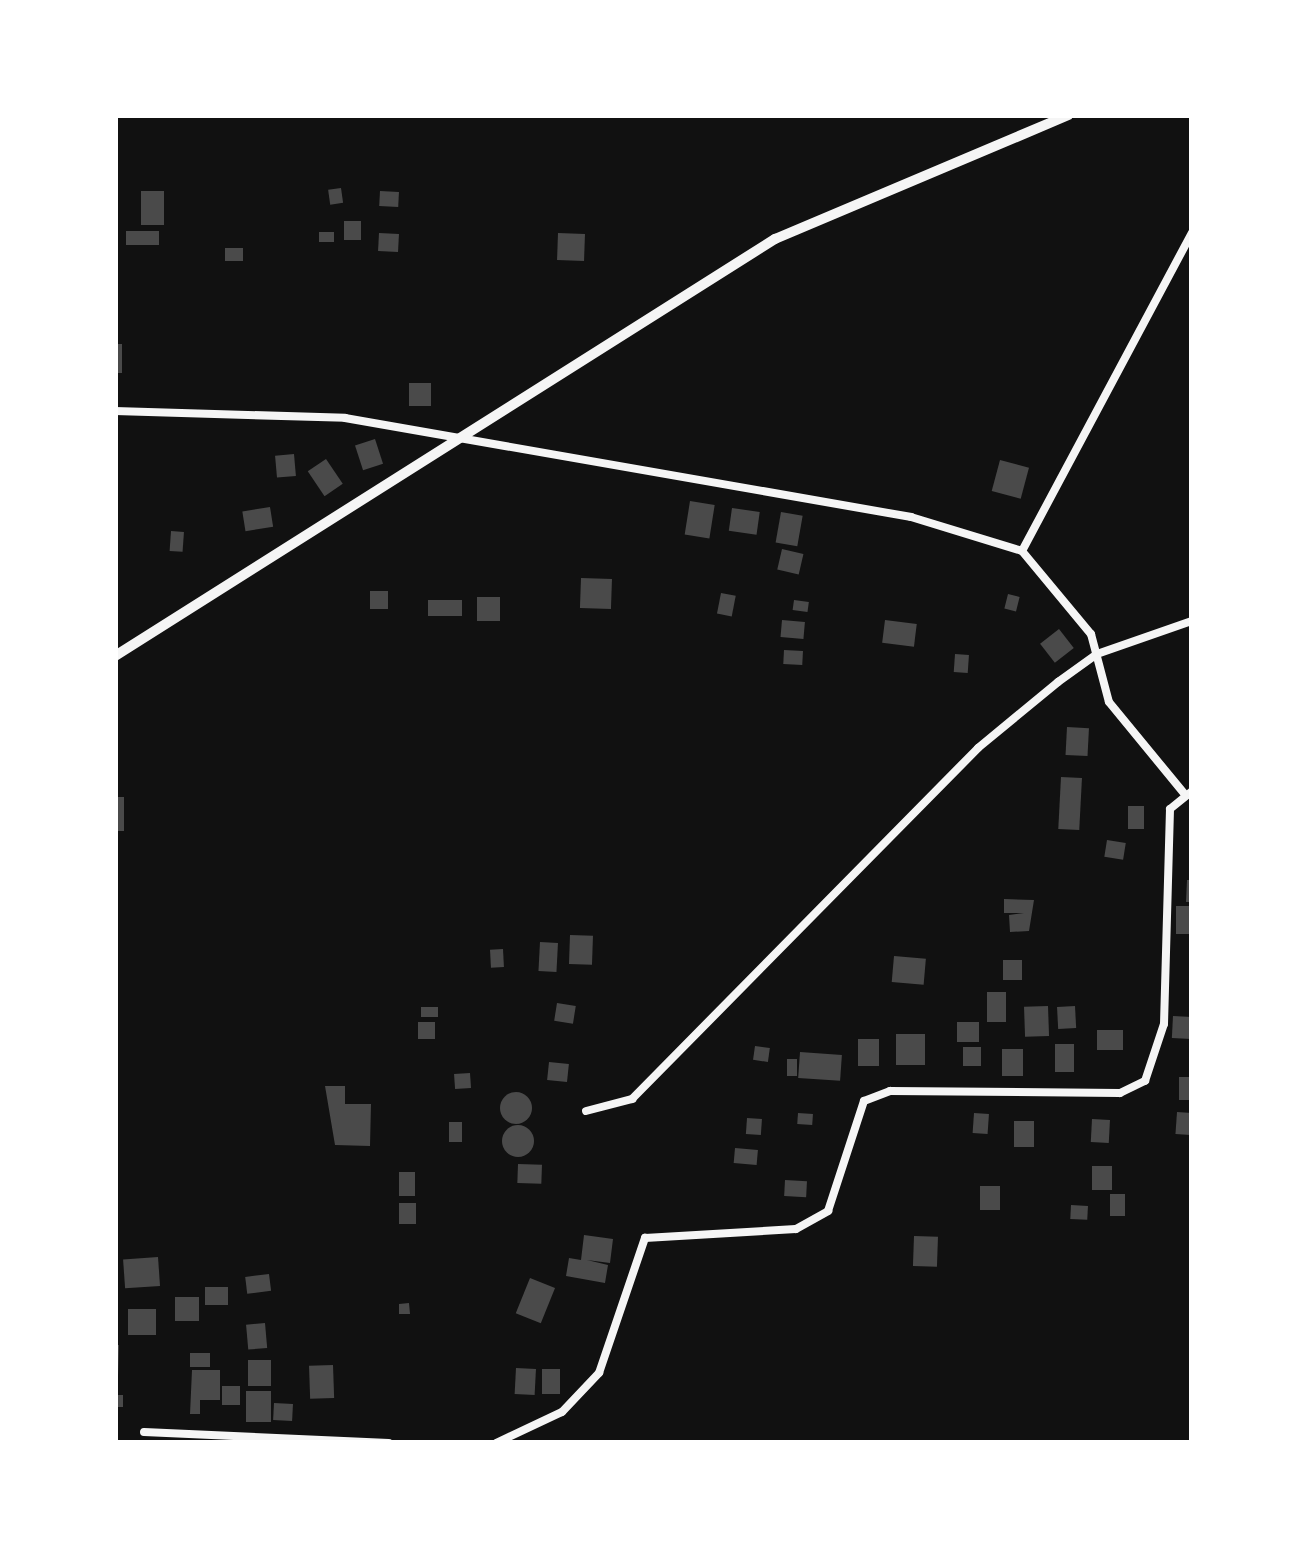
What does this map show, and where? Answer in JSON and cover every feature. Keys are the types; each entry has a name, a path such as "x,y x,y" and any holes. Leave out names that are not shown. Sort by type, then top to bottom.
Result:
{"street":[{"path":"115,656 468,441 834,207 1068,115"},
{"path":"1022,552 1192,232"},
{"path":"115,411 345,418 912,517 1022,552 1074,610 1097,654 1109,702 1188,792 1170,809 1164,1024 1146,1081 1120,1093 890,1092 864,1102 828,1211 796,1229 645,1238 599,1374 562,1412 496,1443"},
{"path":"586,1112 632,1100 978,748 1097,654 1192,620"},
{"path":"144,1432 389,1443"}],"building":[{"path":"341,188 343,203 330,205 328,190"},
{"path":"141,191 164,191 164,225 141,225"},
{"path":"380,191 399,192 398,207 379,206"},
{"path":"344,221 361,221 361,240 344,240"},
{"path":"126,231 159,231 159,245 126,245"},
{"path":"319,232 334,232 334,242 319,242"},
{"path":"379,233 399,234 398,252 378,251"},
{"path":"558,233 585,234 584,261 557,260"},
{"path":"225,248 243,248 243,261 225,261"},
{"path":"115,344 122,344 122,373 115,373"},
{"path":"409,383 431,383 431,406 409,406"},
{"path":"375,439 383,464 363,470 355,445"},
{"path":"294,454 296,476 277,478 275,456"},
{"path":"326,459 343,484 325,496 308,471"},
{"path":"1000,460 1029,468 1021,499 992,491"},
{"path":"690,501 715,505 709,538 685,535"},
{"path":"270,507 273,527 245,531 242,511"},
{"path":"732,508 760,512 757,535 729,531"},
{"path":"781,512 803,516 797,546 776,543"},
{"path":"171,531 184,532 183,552 170,551"},
{"path":"782,549 803,554 799,574 777,569"},
{"path":"581,578 612,579 611,609 580,608"},
{"path":"370,591 388,591 388,609 370,609"},
{"path":"721,593 736,596 732,616 717,614"},
{"path":"1008,594 1020,597 1016,611 1004,609"},
{"path":"477,597 500,597 500,621 477,621"},
{"path":"428,600 462,600 462,616 428,616"},
{"path":"794,600 809,602 807,612 793,610"},
{"path":"782,620 805,622 803,639 781,637"},
{"path":"885,620 917,624 914,647 882,643"},
{"path":"1059,629 1074,648 1055,663 1040,644"},
{"path":"784,650 803,651 802,665 783,664"},
{"path":"955,654 969,655 968,673 954,672"},
{"path":"1067,727 1089,728 1088,756 1066,755"},
{"path":"1061,777 1082,778 1079,830 1058,829"},
{"path":"115,797 124,797 124,831 115,831"},
{"path":"1128,806 1144,806 1144,829 1128,829"},
{"path":"1107,840 1126,843 1123,860 1104,857"},
{"path":"1187,880 1192,880 1192,902 1186,902"},
{"path":"1004,899 1034,900 1029,931 1010,932 1009,915 1024,913 1004,913"},
{"path":"1176,906 1192,906 1192,934 1176,934"},
{"path":"570,935 593,936 592,965 569,964"},
{"path":"540,942 558,943 556,972 538,971"},
{"path":"503,949 504,967 491,968 490,950"},
{"path":"894,956 926,959 924,985 892,982"},
{"path":"1003,960 1022,960 1022,980 1003,980"},
{"path":"987,992 1006,992 1006,1022 987,1022"},
{"path":"557,1003 576,1006 573,1024 554,1021"},
{"path":"1048,1006 1049,1036 1025,1037 1024,1007"},
{"path":"1075,1006 1076,1028 1058,1029 1057,1007"},
{"path":"421,1007 438,1007 438,1017 421,1017"},
{"path":"1173,1016 1192,1017 1191,1039 1172,1038"},
{"path":"418,1022 435,1022 435,1039 418,1039"},
{"path":"957,1022 979,1022 979,1042 957,1042"},
{"path":"1097,1030 1123,1030 1123,1050 1097,1050"},
{"path":"896,1034 925,1034 925,1065 896,1065"},
{"path":"858,1039 879,1039 879,1066 858,1066"},
{"path":"1055,1044 1074,1044 1074,1072 1055,1072"},
{"path":"755,1046 770,1048 768,1062 753,1060"},
{"path":"963,1047 981,1047 981,1066 963,1066"},
{"path":"1002,1049 1023,1049 1023,1076 1002,1076"},
{"path":"800,1052 842,1055 840,1081 798,1078"},
{"path":"787,1059 797,1059 797,1076 787,1076"},
{"path":"549,1062 569,1064 567,1082 547,1080"},
{"path":"470,1073 471,1088 455,1089 454,1074"},
{"path":"1179,1077 1192,1077 1192,1100 1179,1100"},
{"path":"325,1086 345,1086 345,1104 371,1104 370,1146 335,1145"},
{"path":"516,1092 528,1096 532,1108 528,1120 516,1124 504,1120 500,1108 504,1096"},
{"path":"1177,1112 1192,1113 1190,1135 1175,1134"},
{"path":"798,1113 813,1114 812,1125 797,1124"},
{"path":"974,1113 989,1114 988,1134 973,1133"},
{"path":"747,1118 762,1119 761,1135 746,1134"},
{"path":"1092,1119 1110,1120 1109,1143 1091,1142"},
{"path":"1014,1121 1034,1121 1034,1147 1014,1147"},
{"path":"449,1122 462,1122 462,1142 449,1142"},
{"path":"518,1125 529,1130 534,1141 529,1152 518,1157 507,1152 502,1141 507,1130"},
{"path":"735,1148 758,1150 757,1165 734,1163"},
{"path":"518,1164 542,1165 541,1184 517,1183"},
{"path":"1092,1166 1112,1166 1112,1190 1092,1190"},
{"path":"399,1172 415,1172 415,1196 399,1196"},
{"path":"785,1180 807,1181 806,1197 784,1196"},
{"path":"980,1186 1000,1186 1000,1210 980,1210"},
{"path":"1110,1194 1125,1194 1125,1216 1110,1216"},
{"path":"399,1203 416,1203 416,1224 399,1224"},
{"path":"1071,1205 1088,1206 1087,1220 1070,1219"},
{"path":"584,1235 613,1239 610,1263 587,1260 608,1265 605,1283 566,1276 569,1258 581,1260"},
{"path":"914,1236 938,1237 937,1267 913,1266"},
{"path":"158,1257 160,1286 125,1288 123,1259"},
{"path":"269,1274 271,1291 247,1294 245,1277"},
{"path":"530,1278 555,1288 541,1323 516,1313"},
{"path":"205,1287 228,1287 228,1305 205,1305"},
{"path":"175,1297 199,1297 199,1321 175,1321"},
{"path":"409,1303 410,1314 399,1314 399,1304"},
{"path":"128,1309 156,1309 156,1335 128,1335"},
{"path":"265,1323 267,1348 248,1350 246,1325"},
{"path":"115,1345 119,1345 118,1376 115,1376"},
{"path":"190,1353 210,1353 210,1367 190,1367"},
{"path":"248,1360 271,1360 271,1386 248,1386"},
{"path":"333,1365 334,1398 310,1399 309,1366"},
{"path":"516,1368 536,1369 535,1395 515,1394"},
{"path":"542,1369 560,1369 560,1394 542,1394"},
{"path":"192,1370 220,1370 220,1400 200,1400 200,1414 190,1414"},
{"path":"222,1386 240,1386 240,1405 222,1405"},
{"path":"246,1391 271,1391 271,1422 246,1422"},
{"path":"115,1395 123,1395 123,1407 115,1407"},
{"path":"274,1403 293,1404 292,1421 273,1420"}]}
